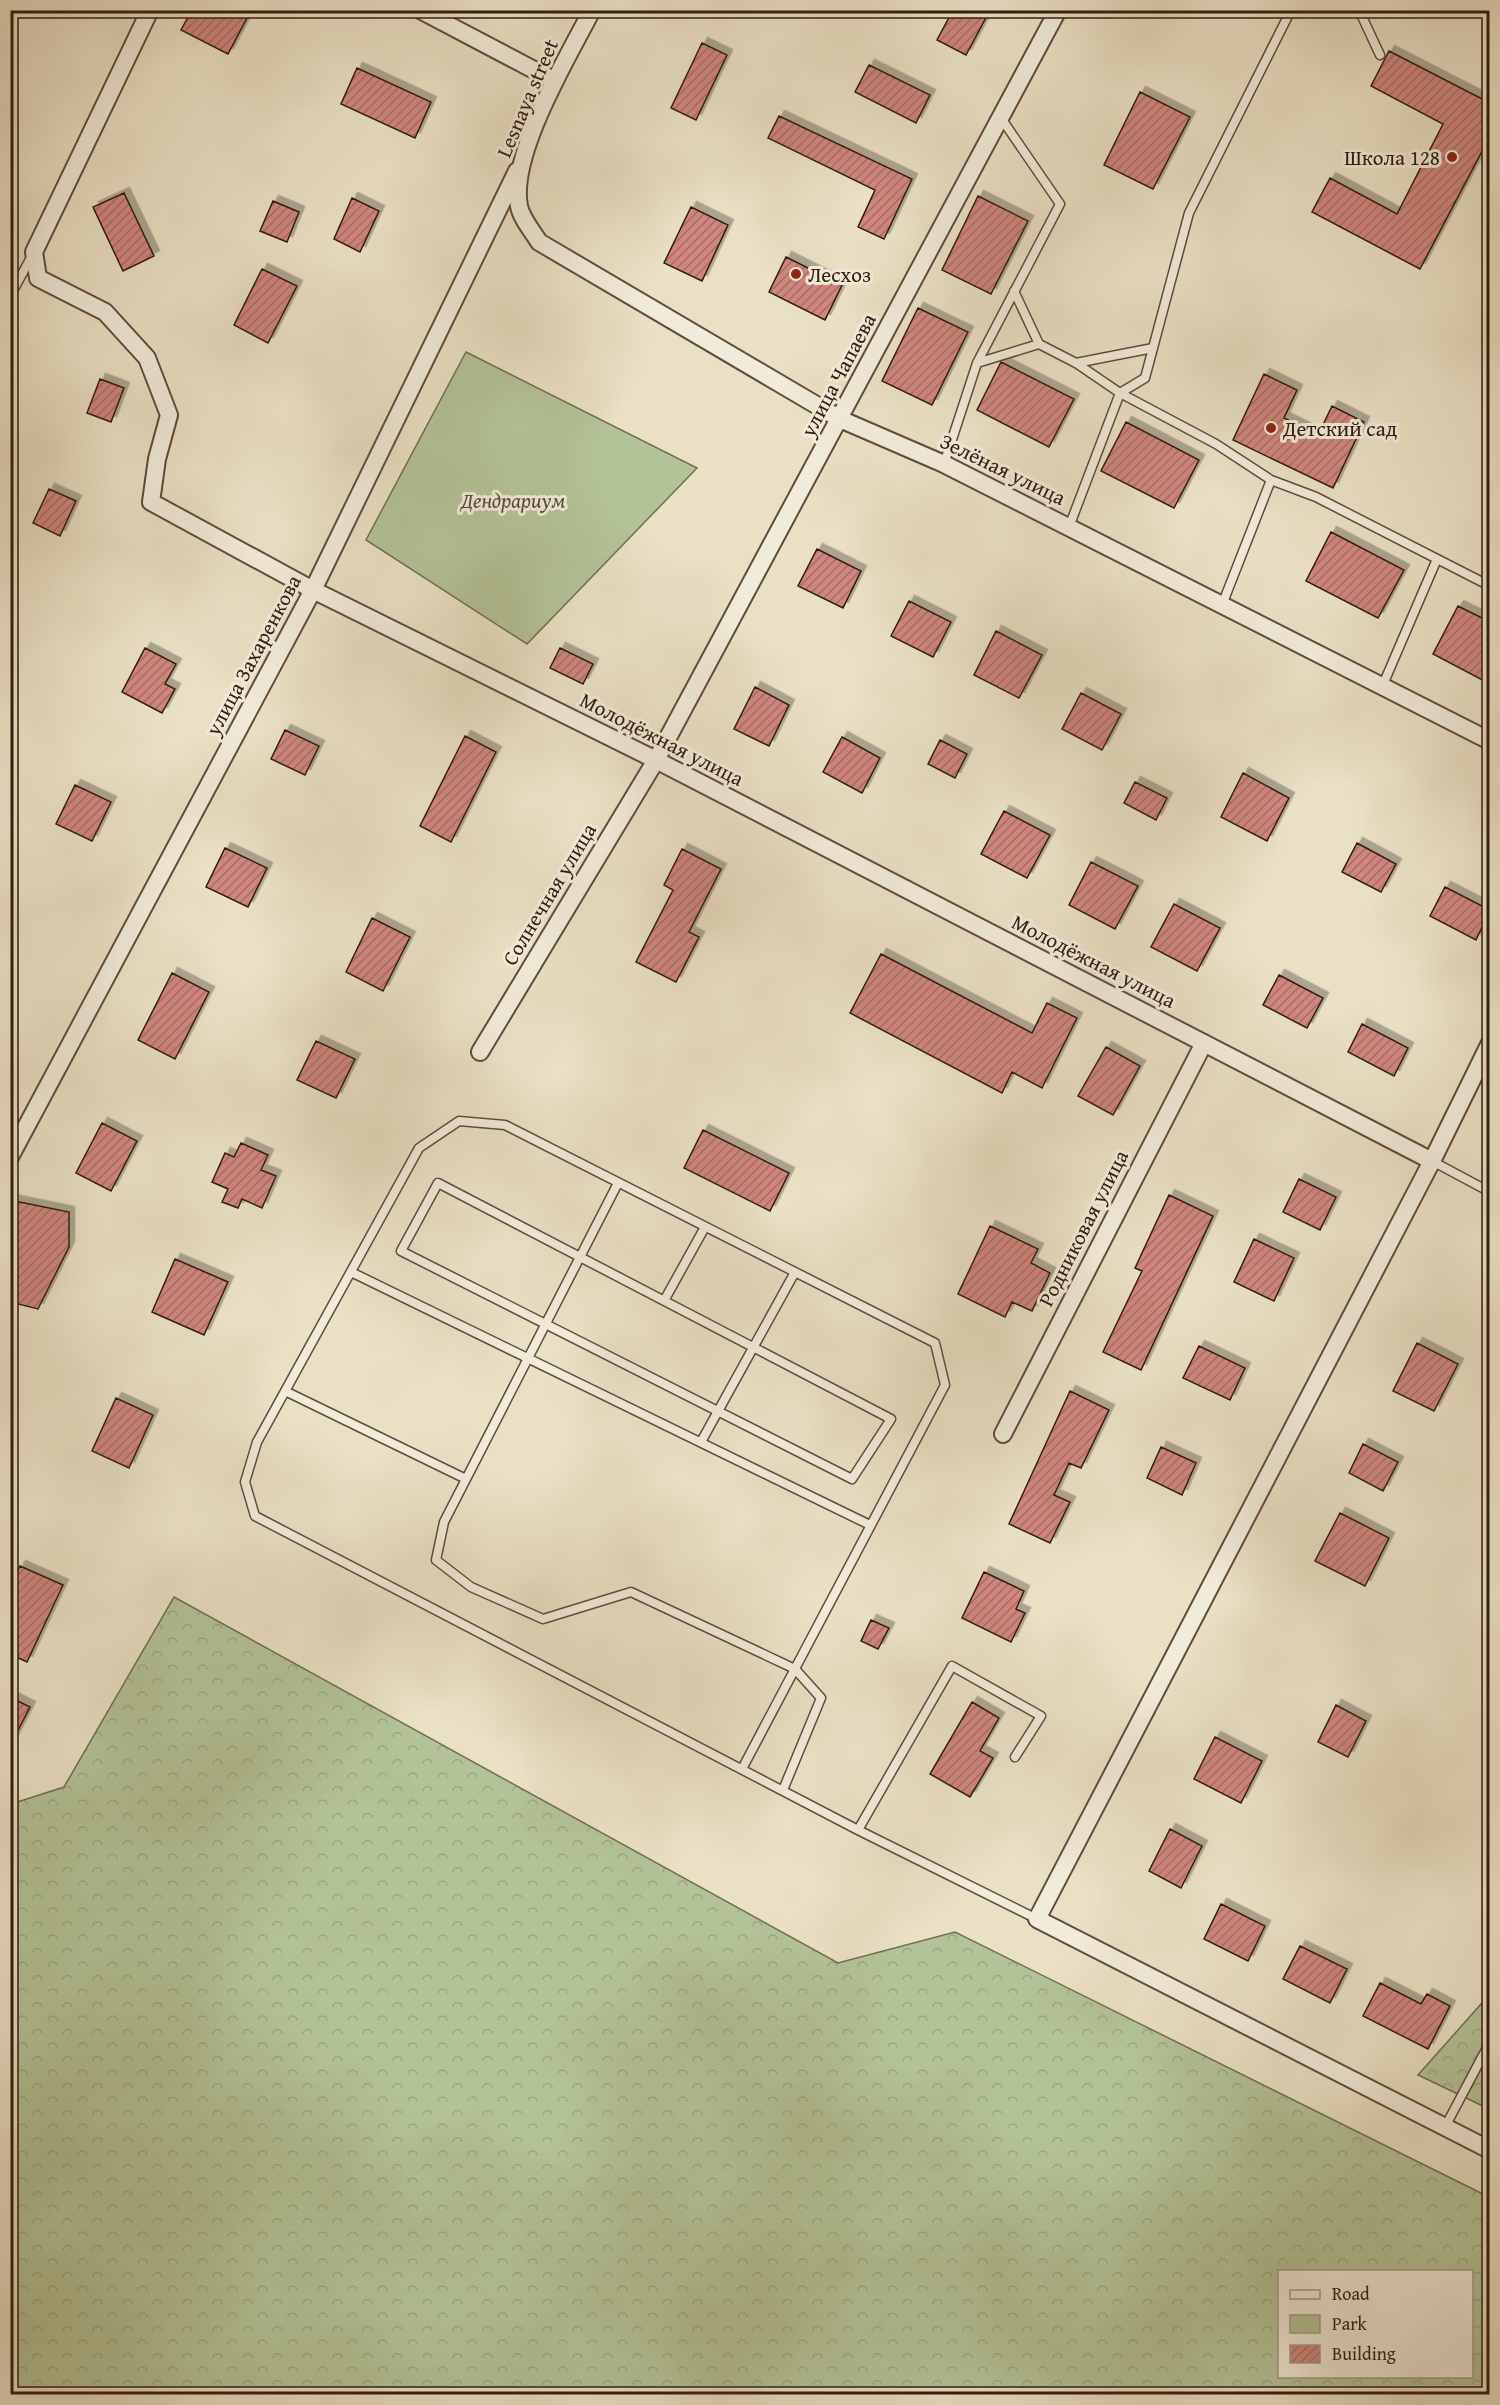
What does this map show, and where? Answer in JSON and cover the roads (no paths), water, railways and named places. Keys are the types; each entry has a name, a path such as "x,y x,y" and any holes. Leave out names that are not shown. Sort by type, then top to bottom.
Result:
{"street":[{"path":"34,252 150,10"},
{"path":"420,10 555,81"},
{"name":"Lesnaya street","path":"519,208 519,167 555,81 592,10"},
{"name":"улица Чапаева","path":"656,760 1058,10"},
{"name":"улица Захаренкова","path":"10,1157 313,590 519,167"},
{"name":"Зелёная улица","path":"519,208 539,242 840,418 944,464 1490,741"},
{"name":"Молодёжная улица","path":"34,252 38,278 105,312 147,358 169,415 157,459 150,502 313,590 656,760 1432,1161"},
{"name":"Солнечная улица","path":"480,1052 656,760"},
{"name":"Родниковая улица","path":"1003,1434 1204,1043"},
{"path":"1490,1043 1432,1161 1037,1919 1490,2150"}],"lane":[{"path":"1069,527 1120,393 1145,378 1189,213 1291,10"},
{"path":"1359,10 1380,55"},
{"path":"944,464 977,363 1060,204 1001,118"},
{"path":"10,296 34,252"},
{"path":"1014,291 1038,344 1076,363 1120,393 1216,444 1271,480 1316,497 1490,586"},
{"path":"977,363 1038,344"},
{"path":"1076,363 1153,348"},
{"path":"1222,605 1271,480"},
{"path":"1383,687 1437,559"},
{"path":"742,1768 945,1385 935,1343 505,1125 459,1121 419,1148 257,1442 245,1482 255,1516 858,1830 1037,1919"},
{"path":"1432,1161 1490,1191"},
{"path":"438,1183 581,1255 891,1419 852,1479 717,1413 401,1251 438,1183"},
{"path":"618,1183 444,1522 436,1560 471,1587 543,1619 631,1592 795,1669 821,1698 783,1790"},
{"path":"665,1299 705,1227"},
{"path":"351,1272 870,1525"},
{"path":"701,1442 795,1272"},
{"path":"285,1391 466,1479"},
{"path":"858,1830 952,1666 1041,1716 1016,1757"},
{"path":"1445,2127 1490,2042"}],"place":[{"name":"Школа 128","path":"1452,157"},
{"name":"Лесхоз","path":"796,274"},
{"name":"Детский сад","path":"1271,428"}],"park label":[{"name":"Дендрариум","path":"513,500"}]}
